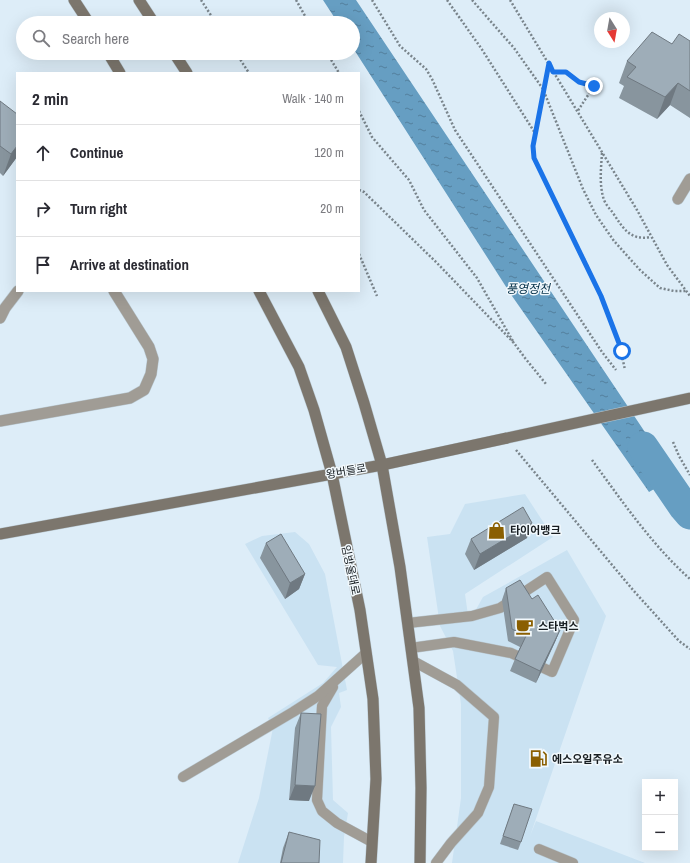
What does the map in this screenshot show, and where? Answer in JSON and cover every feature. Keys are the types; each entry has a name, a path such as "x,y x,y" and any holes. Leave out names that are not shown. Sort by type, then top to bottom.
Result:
{"main road":[{"path":"74,0 84,16"},
{"path":"139,0 149,16"},
{"path":"112,60 119,72"},
{"path":"179,60 186,72"},
{"name":"임방울대로","path":"260,292 299,367 314,410 332,474 360,610 372,699 376,779 371,863"},
{"path":"318,292 346,347 382,465 400,567 420,708 420,863"},
{"name":"왕버들로","path":"0,534 382,465 690,398"}],"street":[{"path":"678,199 690,179"},
{"path":"0,318 5,308 17,292"},
{"path":"0,421 130,398 144,390 152,374 153,359 149,347 115,292"}],"lane":[{"path":"408,623 472,616 500,608 547,577 574,620 552,672 511,653 454,642 411,648"},
{"path":"183,777 294,712 318,696 336,682 366,653"},
{"path":"413,662 457,685 494,717 489,787 478,813 451,843 436,863"},
{"path":"336,682 322,706 317,800 322,811 337,823 372,842"},
{"path":"539,849 574,863"}],"path":[{"path":"201,0 211,16"},
{"path":"296,0 305,16"},
{"path":"372,0 400,46 426,69 437,87 455,130 602,352 616,370"},
{"path":"448,0 536,133"},
{"path":"472,0 514,48 543,89 583,189 596,215 614,241 640,270 660,288 674,291 686,291"},
{"path":"510,0 637,210 667,265 690,296"},
{"path":"241,60 248,72"},
{"path":"332,60 339,72"},
{"path":"549,63 533,146 534,158 601,296 622,351 625,370"},
{"path":"553,72 566,72 579,82 594,86 577,112"},
{"path":"360,113 372,137 410,180 424,210 477,278 514,342 546,384"},
{"path":"602,153 601,178 604,201 622,228 628,233 640,238 651,236"},
{"path":"360,190 364,192 437,263 514,342"},
{"path":"360,256 377,296"},
{"path":"507,438 633,590 679,641 690,649"},
{"path":"673,442 690,475"},
{"path":"592,460 644,530 678,568 690,579"}],"shaded area":[{"path":"525,494 553,537 465,594 469,622 483,597 567,550 606,616 530,836 536,821 645,863 452,863 461,798 461,704 453,651 440,626 427,537 450,534 465,504"},
{"path":"295,532 309,544 325,574 347,690 339,693 341,707 331,727 333,800 348,813 344,837 343,863 238,863 259,798 273,728 268,718 323,683 337,667 318,665 245,544 262,536"}],"water":[{"name":"풍영정천","path":"323,0 356,0 675,477 649,492 512,296 360,59 360,16 333,16"}],"building":[{"path":"652,32 672,44 679,34 690,41 690,91 678,83 665,97 627,77 636,67 627,61"},
{"path":"0,101 16,113 16,147 11,154 0,146"},
{"path":"523,507 532,523 480,554 471,539"},
{"path":"281,534 305,574 290,583 266,543"},
{"name":"스타벅스","path":"520,580 532,599 538,595 560,630 540,671 515,659 526,636 512,629 506,588"},
{"path":"301,713 321,714 315,786 295,785"},
{"path":"514,804 532,809 521,842 503,836"},
{"path":"289,832 320,840 319,863 281,863"}],"waterway":[{"name":"풍영정천","path":"643,447 690,514"}],"place":[{"name":"타이어뱅크","path":"497,530"},
{"name":"스타벅스","path":"525,626"},
{"name":"에스오일주유소","path":"539,759"}],"route":[{"path":"594,86 579,82 566,72 553,72 549,63 533,146 534,158 601,296 622,351"}]}
